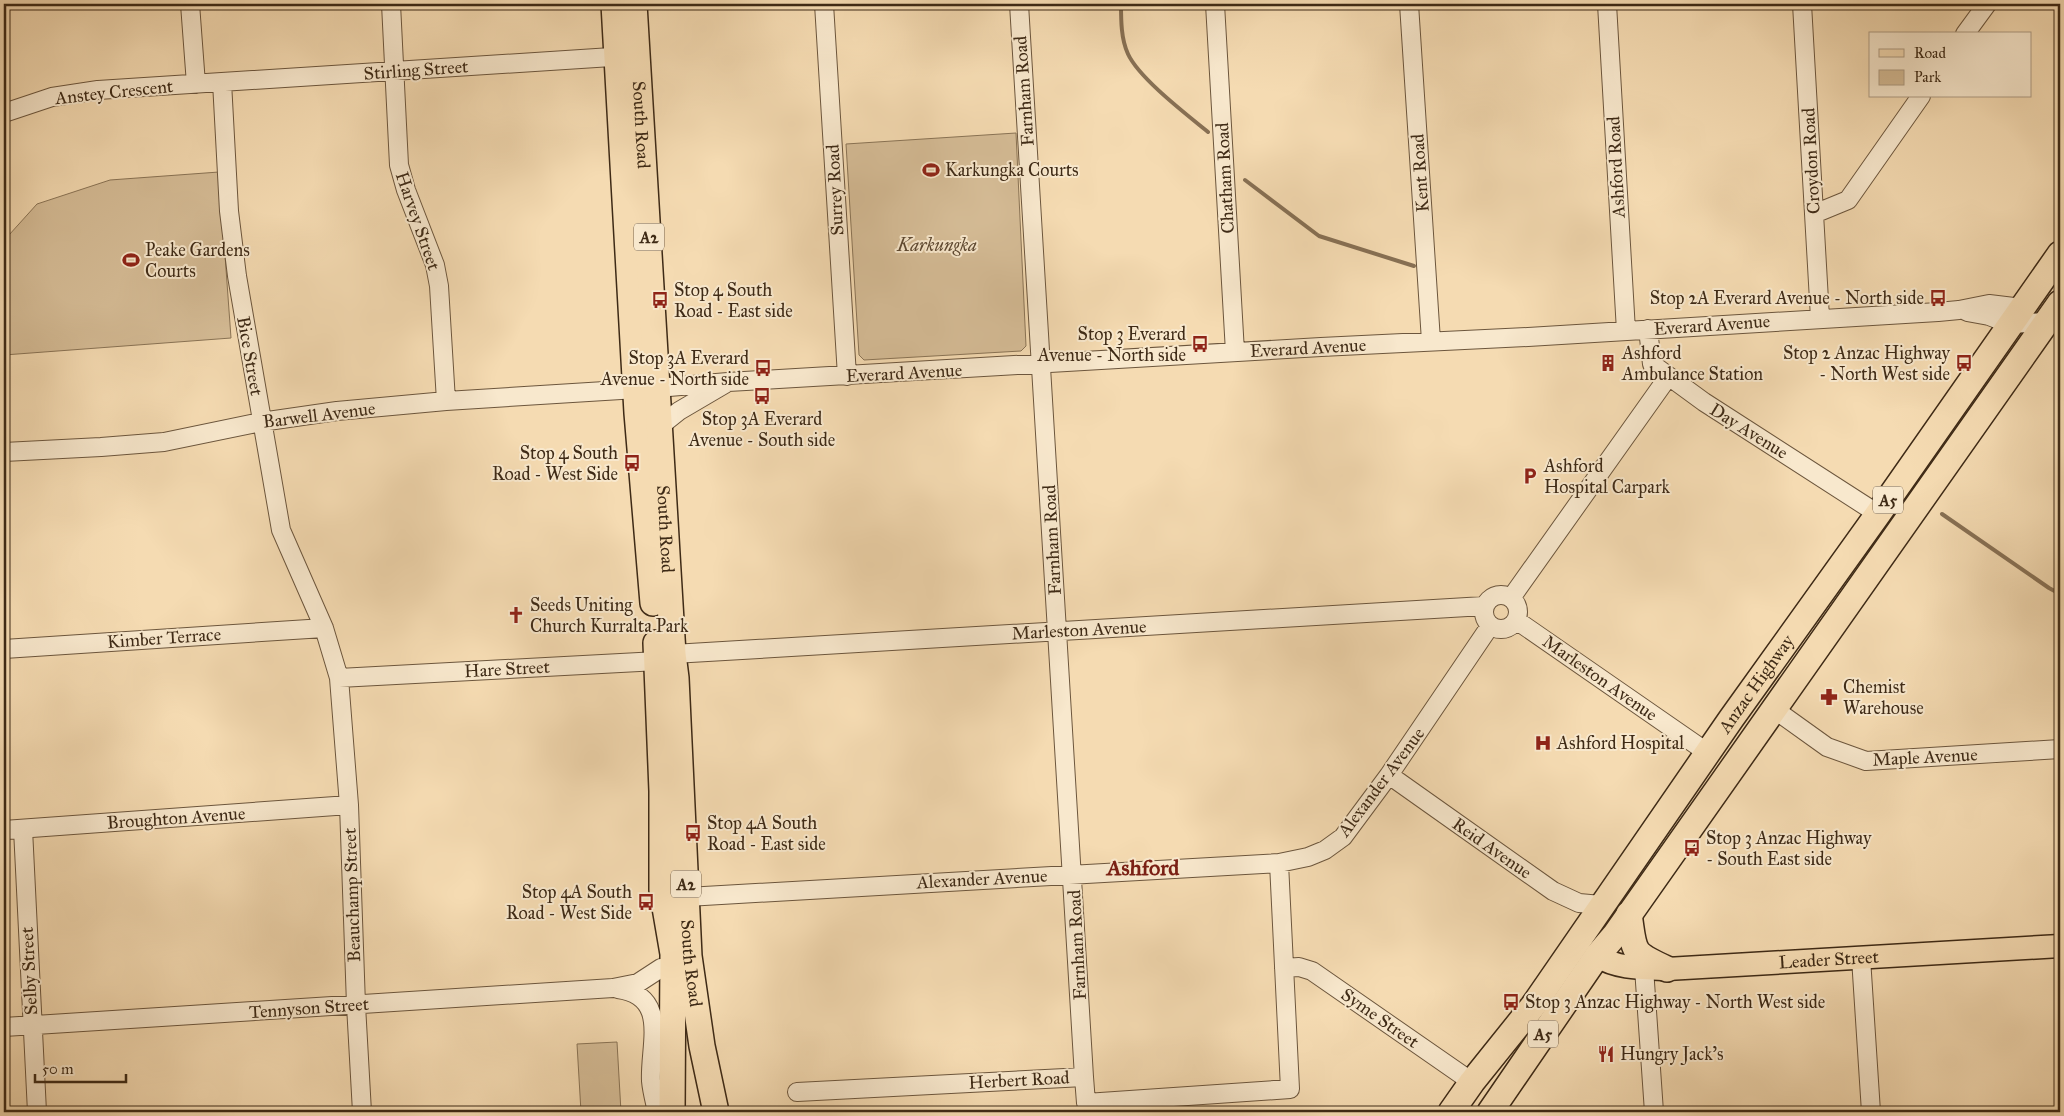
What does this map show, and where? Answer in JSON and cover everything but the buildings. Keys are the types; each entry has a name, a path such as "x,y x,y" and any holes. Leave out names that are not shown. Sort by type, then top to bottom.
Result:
{"highway":[{"name":"South Road","path":"614,4 627,56 665,658 680,752 689,956 702,1046 716,1112"},
{"name":"South Road","path":"627,56 634,4"},
{"name":"Anzac Highway","path":"1451,1112 1472,1082 1532,1006 1731,719 1878,514 2060,254"},
{"name":"Anzac Highway","path":"1490,1112 1598,956 1630,914 2053,313"},
{"name":"South Road","path":"647,389 659,427 665,658 662,890 673,954 672,1112"},
{"path":"1836,573 1858,590"},
{"path":"1763,674 1768,700 1774,709"},
{"path":"1731,719 1745,710 1761,706 1774,709"},
{"path":"1657,827 1680,842"},
{"path":"657,1112 662,890"},
{"path":"1532,1006 1566,973 1598,956 1593,947 1593,931 1605,901"},
{"path":"1630,914 1635,950 1655,968"}],"main road":[{"name":"Leader Street","path":"1598,956 1609,963 1655,968 2060,946"}],"street":[{"path":"190,4 196,84"},
{"name":"Harvey Street","path":"391,4 399,165 406,190 435,265 439,286 446,401"},
{"name":"Surrey Road","path":"824,4 847,376"},
{"name":"Farnham Road","path":"1019,4 1084,1077"},
{"name":"Chatham Road","path":"1214,4 1235,352"},
{"name":"Kent Road","path":"1409,4 1431,341"},
{"name":"Ashford Road","path":"1607,4 1626,331"},
{"name":"Croydon Road","path":"1802,4 1820,318"},
{"path":"1967,32 1987,4"},
{"name":"Stirling Street","path":"196,84 627,56"},
{"name":"Bice Street","path":"222,82 229,211 237,276 281,530 324,628 339,678"},
{"name":"Anstey Crescent","path":"4,112 52,97 98,90 196,84"},
{"path":"1814,214 1848,200 1920,98"},
{"name":"Everard Avenue","path":"647,389 728,382 1626,331 1959,310 1989,316 2053,313"},
{"name":"Day Avenue","path":"1648,329 1652,364 1668,377 1878,514"},
{"path":"1511,598 1668,377"},
{"path":"659,427 679,411 728,382"},
{"name":"Barwell Avenue","path":"4,452 164,442 262,422 337,411 446,401 647,389"},
{"path":"1495,595 1503,595 1511,598 1517,606 1518,614 1516,620 1507,628 1497,629 1490,626 1485,620 1484,606 1495,595"},
{"name":"Marleston Avenue","path":"665,658 1057,631 1484,606"},
{"name":"Marleston Avenue","path":"1516,620 1708,753"},
{"name":"Alexander Avenue","path":"687,897 1279,863 1314,855 1325,850 1343,837 1389,775 1490,626"},
{"name":"Kimber Terrace","path":"4,649 324,628"},
{"name":"Hare Street","path":"339,678 665,658"},
{"name":"Beauchamp Street","path":"339,678 349,805 362,1112"},
{"name":"Maple Avenue","path":"1774,709 1827,747 1866,761 2060,749"},
{"name":"Reid Avenue","path":"1389,775 1553,891 1579,903 1605,901"},
{"name":"Broughton Avenue","path":"4,830 349,805"},
{"name":"Selby Street","path":"23,829 36,1112"},
{"name":"Herbert Road","path":"797,1092 1084,1077 1086,1108 1290,1090 1279,863"},
{"path":"1861,958 1871,1112"},
{"name":"Syme Street","path":"1284,968 1299,967 1312,971 1472,1082"},
{"name":"Tennyson Street","path":"4,1027 614,988 638,983 661,968"},
{"path":"1654,1112 1655,968"},
{"name":"Tennyson Street","path":"614,988 632,991 648,1004 654,1027 651,1081 657,1112"}],"green space":[{"name":"Karkungka","path":"1016,133 1026,346 1021,351 864,360 859,355 846,144"},
{"name":"Peake Gardens Courts","path":"219,172 231,338 4,355 4,247 9,235 37,204 110,180"},
{"path":"617,1042 621,1112 581,1112 577,1044"}],"waterway":[{"path":"1121,4 1124,42 1134,64 1152,84 1208,132"},
{"path":"1245,180 1319,236 1414,266"},
{"path":"1942,514 2060,594"}],"place":[{"name":"Karkungka Courts","path":"931,170"},
{"name":"Peake Gardens Courts","path":"131,260"},
{"name":"Stop 2A Everard Avenue - North side","path":"1938,298"},
{"name":"Stop 4 South Road - East side","path":"660,300"},
{"name":"Stop 3 Everard Avenue - North side","path":"1200,344"},
{"name":"Ashford Ambulance Station","path":"1608,363"},
{"name":"Stop 2 Anzac Highway - North West side","path":"1964,363"},
{"name":"Stop 3A Everard Avenue - North side","path":"763,368"},
{"name":"Stop 3A Everard Avenue - South side","path":"762,396"},
{"name":"Stop 4 South Road - West Side","path":"632,463"},
{"name":"Ashford Hospital Carpark","path":"1530,476"},
{"name":"Seeds Uniting Church Kurralta Park","path":"516,615"},
{"name":"Chemist Warehouse","path":"1829,697"},
{"name":"Ashford Hospital","path":"1543,743"},
{"name":"Stop 4A South Road - East side","path":"693,833"},
{"name":"Stop 3 Anzac Highway - South East side","path":"1692,848"},
{"name":"Stop 4A South Road - West Side","path":"646,902"},
{"name":"Stop 3 Anzac Highway - North West side","path":"1511,1002"},
{"name":"Hungry Jack's","path":"1606,1054"}],"district":[{"name":"Ashford","path":"1143,867"}]}
